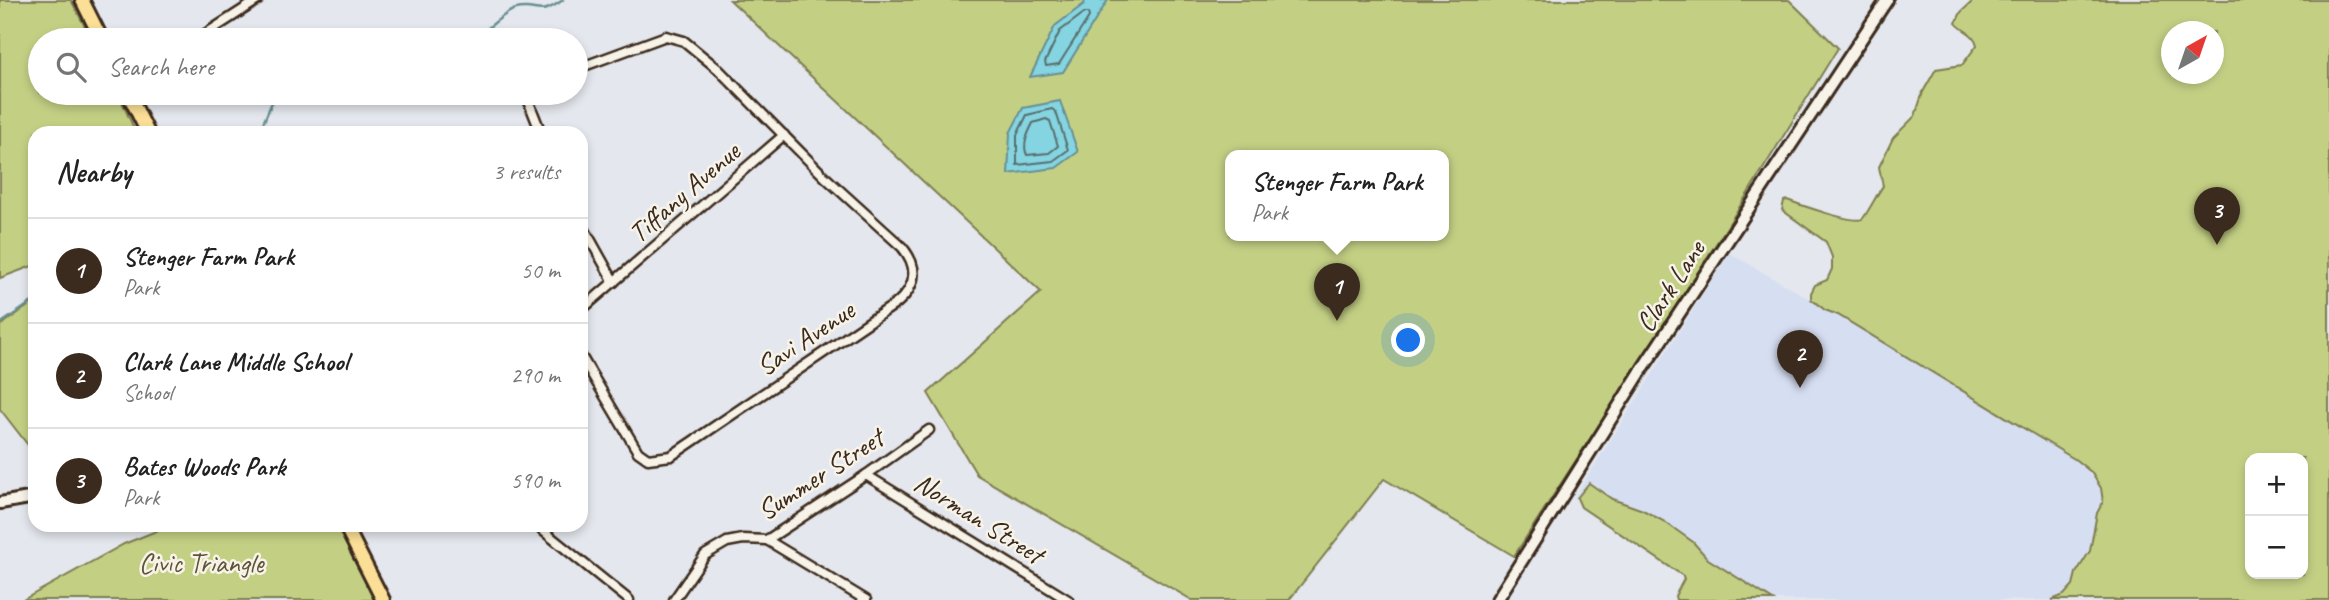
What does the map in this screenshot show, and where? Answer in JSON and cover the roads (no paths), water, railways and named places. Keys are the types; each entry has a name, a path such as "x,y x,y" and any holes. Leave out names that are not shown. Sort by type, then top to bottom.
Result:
{"main road":[{"path":"82,0 96,28"},
{"name":"Clark Lane","path":"1497,600 1650,358 1887,0"},
{"path":"134,105 144,126"},
{"path":"0,503 28,498"},
{"path":"349,532 383,600"}],"street":[{"path":"215,28 258,0"},
{"name":"Savi Avenue","path":"588,65 666,36 676,37 691,45 825,177 902,247 911,258 915,276 905,296 671,456 648,459 638,452 588,368"},
{"path":"530,105 538,126"},
{"name":"Tiffany Avenue","path":"588,304 784,135"},
{"path":"588,236 614,282"},
{"name":"Summer Street","path":"674,600 705,555 727,542 743,539 767,540 929,430"},
{"name":"Norman Street","path":"866,475 1068,600"},
{"path":"545,532 629,600"},
{"path":"767,540 864,600"}],"water":[{"path":"1085,0 1108,0 1063,72 1030,77 1055,26 1084,4"},
{"path":"1060,101 1078,152 1056,168 1008,174 1010,133 1023,108"}],"waterway":[{"path":"488,28 516,9 548,9 563,0"},
{"path":"262,126 271,105"},
{"path":"0,324 28,305"}],"place":[{"name":"Bates Woods Park","path":"2217,245"},
{"name":"Stenger Farm Park","path":"1337,321"},
{"name":"Clark Lane Middle School","path":"1800,388"}],"park label":[{"name":"Civic Triangle","path":"201,562"}]}
